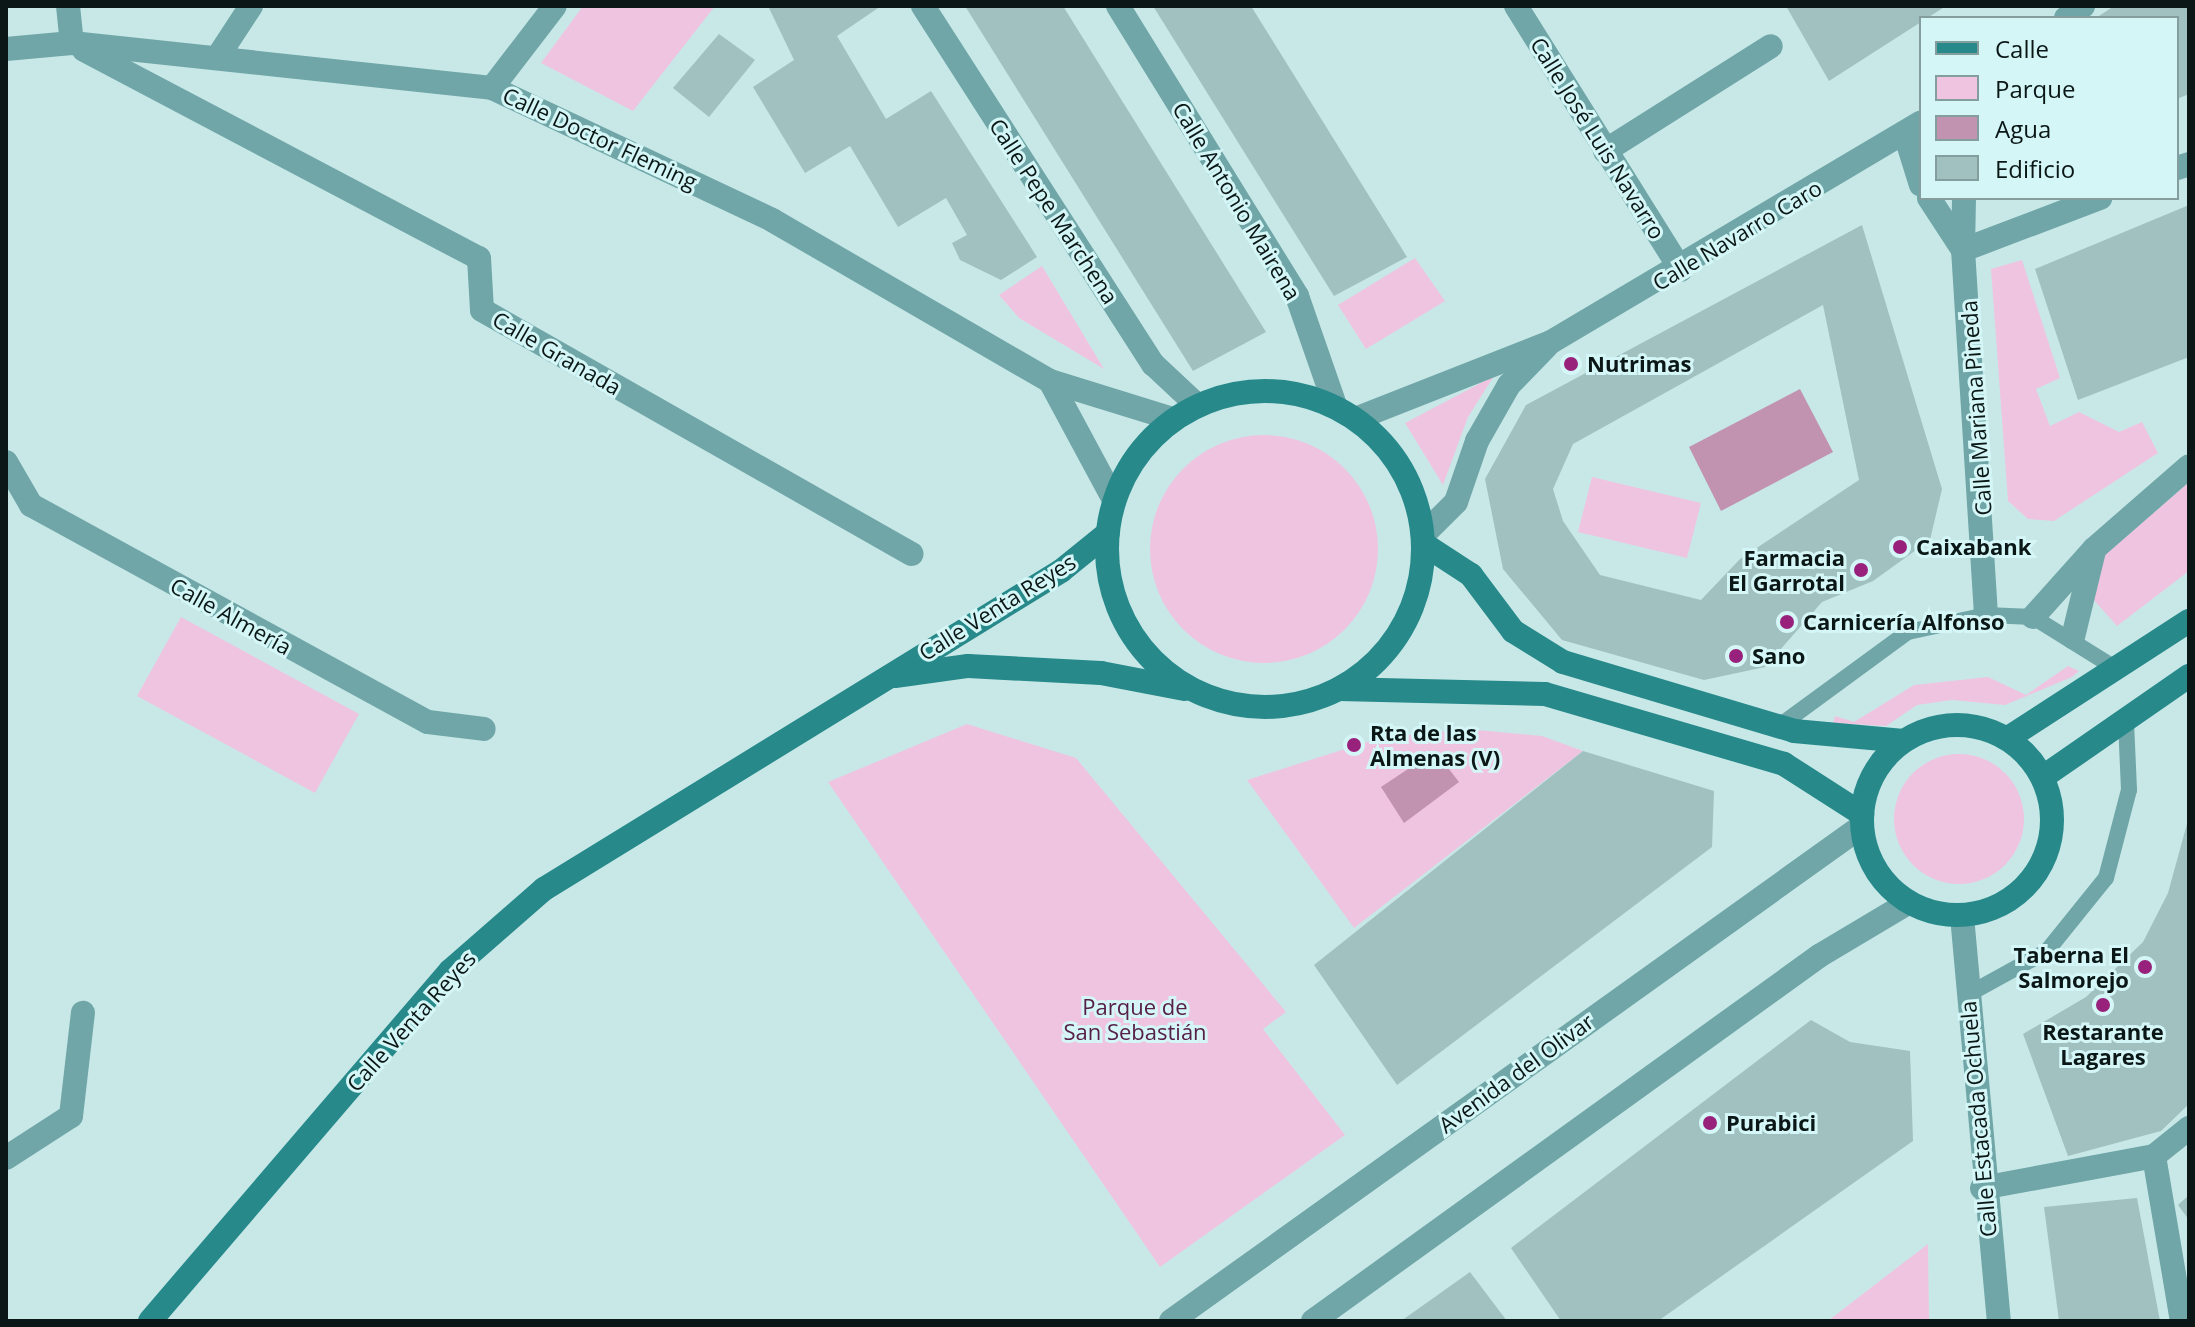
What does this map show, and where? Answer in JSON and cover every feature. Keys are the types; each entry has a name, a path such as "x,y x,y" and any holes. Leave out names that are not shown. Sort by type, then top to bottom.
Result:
{"main road":[{"path":"1339,689 1375,663 1402,629 1424,540 1404,469 1358,418 1335,405 1289,391 1242,391 1197,405 1173,419 1137,455 1114,500 1108,533 1110,581 1126,625 1155,663 1194,691 1242,706 1279,706 1339,689 1545,694 1784,764 1862,820"},
{"name":"Calle Venta Reyes","path":"150,1321 450,971 544,889 884,677 1061,571 1108,533"},
{"path":"1424,540 1471,575 1513,631 1563,662 1778,727 1904,741 1956,725 2008,738 2043,777 2051,839 2040,869 2006,901 1962,916 1908,903 1868,856 1862,820 1868,786 1904,741"},
{"path":"2008,738 2189,621"},
{"name":"Calle Venta Reyes","path":"884,677 968,666 1101,673 1194,691"},
{"path":"2043,777 2189,676"}],"street":[{"path":"68,6 72,43"},
{"path":"217,58 251,6"},
{"path":"492,88 555,6"},
{"name":"Calle Pepe Marchena","path":"923,6 1153,364 1197,405"},
{"name":"Calle Antonio Mairena","path":"1118,6 1297,296 1335,405"},
{"name":"Calle José Luis Navarro","path":"1516,6 1681,270"},
{"name":"Calle Doctor Fleming","path":"6,49 72,43 492,88 772,220 1050,381 1173,419"},
{"name":"Calle Granada","path":"72,43 479,258 482,310 912,554"},
{"path":"1605,151 1771,46"},
{"path":"1913,128 1919,171"},
{"name":"Calle Navarro Caro","path":"1358,418 1551,342 1681,270 1913,128"},
{"name":"Calle Mariana Pineda","path":"1930,200 1963,250"},
{"name":"Calle Mariana Pineda","path":"1964,200 1963,250 1986,615"},
{"path":"1963,250 2095,200"},
{"name":"Calle Navarro Caro","path":"1424,540 1456,502 1477,441 1509,385 1551,342"},
{"path":"1050,381 1114,500"},
{"name":"Calle Almería","path":"6,462 31,505 428,722 484,729"},
{"path":"2033,617 2094,549 2189,466"},
{"path":"2073,637 2094,549"},
{"name":"Avenida del Olivar","path":"1171,1321 1862,820"},
{"path":"1313,1321 1819,956 1908,903"},
{"name":"Calle Estacada Ochuela","path":"1962,916 1982,1188 1999,1321"},
{"path":"6,1158 71,1116 83,1013"},
{"path":"1982,1188 2154,1156 2189,1128"},
{"path":"2154,1156 2182,1321"}],"lane":[{"path":"1778,727 1908,632 1986,615 2033,617 2073,637 2115,668"},
{"path":"1967,995 2047,951 2106,878 2129,790 2126,720"}],"green space":[{"path":"583,6 715,6 633,111 541,63"},
{"path":"1415,258 1445,301 1366,349 1338,305"},
{"path":"2022,260 2060,378 2036,389 2050,426 2079,412 2119,432 2142,422 2158,453 2054,521 2028,519 2008,501 1991,269"},
{"path":"1042,266 1104,369 1019,318 999,295"},
{"path":"1494,376 1468,417 1443,485 1405,423"},
{"path":"1264,435 1286,437 1308,444 1345,468 1369,505 1376,527 1376,571 1369,593 1345,630 1308,654 1286,661 1264,663 1242,661 1220,654 1183,630 1159,593 1152,571 1150,549 1152,527 1159,505 1183,468 1220,444 1242,437"},
{"path":"1592,477 1701,503 1687,558 1578,532"},
{"path":"2189,482 2189,571 2117,626 2093,599 2105,555"},
{"path":"181,617 359,714 315,793 137,696"},
{"path":"2068,666 2079,671 2072,677 2005,705 1952,700 1917,705 1886,726 1833,723 1835,716 1854,722 1914,685 1988,677 2026,695"},
{"name":"Parque de San Sebastián","path":"967,724 1076,758 1286,1012 1263,1029 1345,1135 1160,1267 828,782"},
{"path":"1466,729 1542,736 1583,751 1354,928 1247,780 1380,738"},
{"path":"1959,754 1984,759 2005,773 2019,794 2024,819 2019,844 2005,865 1984,879 1959,884 1934,879 1913,865 1899,844 1894,819 1899,794 1913,773 1934,759"},
{"path":"1928,1244 1929,1321 1828,1321 1886,1276"}],"water":[{"path":"1800,389 1833,452 1721,511 1689,447"},
{"path":"1435,751 1459,782 1404,823 1381,787"}],"building":[{"path":"768,6 881,6 837,36 886,119 931,91 1037,257 1001,280 960,260 952,243 967,235 946,198 898,227 850,146 805,173 753,87 794,60"},
{"path":"965,6 1063,6 1266,332 1193,371"},
{"path":"1153,6 1251,6 1407,257 1334,296"},
{"path":"1786,6 1946,6 1930,16 1919,16 1919,23 1829,81"},
{"path":"2114,6 2189,6 2189,94 2179,98 2179,16 2099,16"},
{"path":"719,34 755,60 709,117 673,88"},
{"path":"2189,205 2189,357 2078,400 2035,269"},
{"path":"1862,225 1942,489 1930,540 1873,581 1822,602 1765,667 1704,680 1562,640 1503,569 1485,479 1526,405","holes":["1823,305 1859,480 1740,559 1701,600 1600,575 1563,521 1553,489 1573,444"]},
{"path":"1583,751 1714,791 1712,847 1397,1085 1314,965"},
{"path":"2188,820 2189,1104 2161,1131 2068,1156 2023,1034 2086,997 2143,942 2168,893"},
{"path":"1811,1020 1850,1042 1910,1051 1913,1141 1658,1321 1561,1321 1511,1248"},
{"path":"2189,1195 2189,1220 2178,1205"},
{"path":"2137,1198 2160,1321 2059,1321 2044,1207"},
{"path":"1470,1272 1507,1321 1401,1321"}],"place":[{"name":"Nutrimas","path":"1571,364"},
{"name":"Caixabank","path":"1900,547"},
{"name":"Farmacia El Garrotal","path":"1861,570"},
{"name":"Carnicería Alfonso","path":"1787,622"},
{"name":"Sano","path":"1736,656"},
{"name":"Rta de las Almenas (V)","path":"1354,745"},
{"name":"Taberna El Salmorejo","path":"2145,967"},
{"name":"Restarante Lagares","path":"2103,1005"},
{"name":"Purabici","path":"1710,1123"}]}
